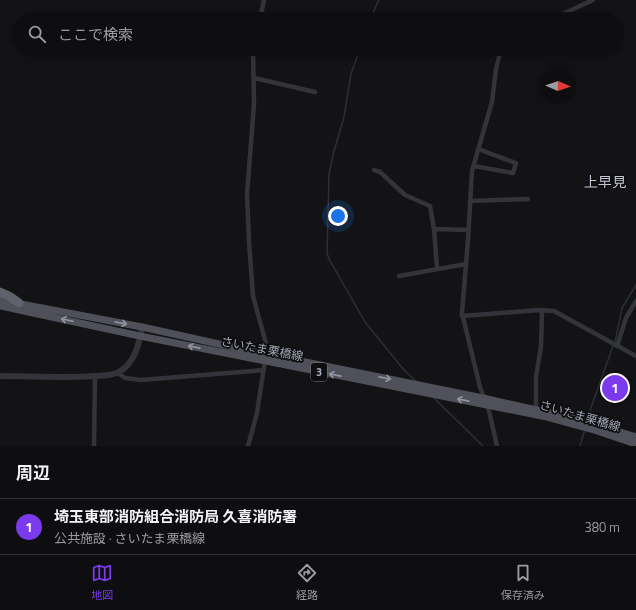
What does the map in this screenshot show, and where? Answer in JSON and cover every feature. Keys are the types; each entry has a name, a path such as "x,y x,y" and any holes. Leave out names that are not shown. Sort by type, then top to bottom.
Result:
{"highway":[{"path":"0,292 19,303"}],"main road":[{"name":"さいたま栗橋線","path":"0,300 142,327 266,357 572,424 636,444"},
{"name":"さいたま栗橋線","path":"0,306 140,336 266,357 484,398 593,423 636,437"}],"street":[{"path":"261,12 264,0"},
{"path":"567,12 593,0"},
{"path":"248,446 257,413 267,343 253,296 247,195 254,104 253,56"},
{"path":"498,446 462,316 474,166 492,102 499,56"},
{"path":"254,78 315,92"},
{"path":"474,166 513,173 516,163 478,149"},
{"path":"374,170 380,172 405,195 430,206 434,229 437,268"},
{"path":"470,201 528,199"},
{"path":"434,229 469,230"},
{"path":"398,276 466,264"},
{"path":"617,346 626,318 636,300"},
{"path":"462,316 542,310 554,311 636,356"},
{"path":"536,409 536,377 541,346 542,310"},
{"path":"0,376 95,376 118,373 133,359 142,327"},
{"path":"118,373 125,378 141,380 264,370"},
{"path":"94,446 95,376"}],"waterway":[{"path":"373,12 379,0"},
{"path":"357,56 351,74 344,117 329,174 327,253 365,322 404,370 417,382"},
{"path":"615,342 622,308 636,285"},
{"path":"587,419 613,346"},
{"path":"434,398 483,446"},
{"path":"580,446 585,429"}],"place":[{"name":"埼玉東部消防組合消防局 久喜消防署","path":"615,388"}],"district":[{"name":"上早見","path":"605,182"}]}
